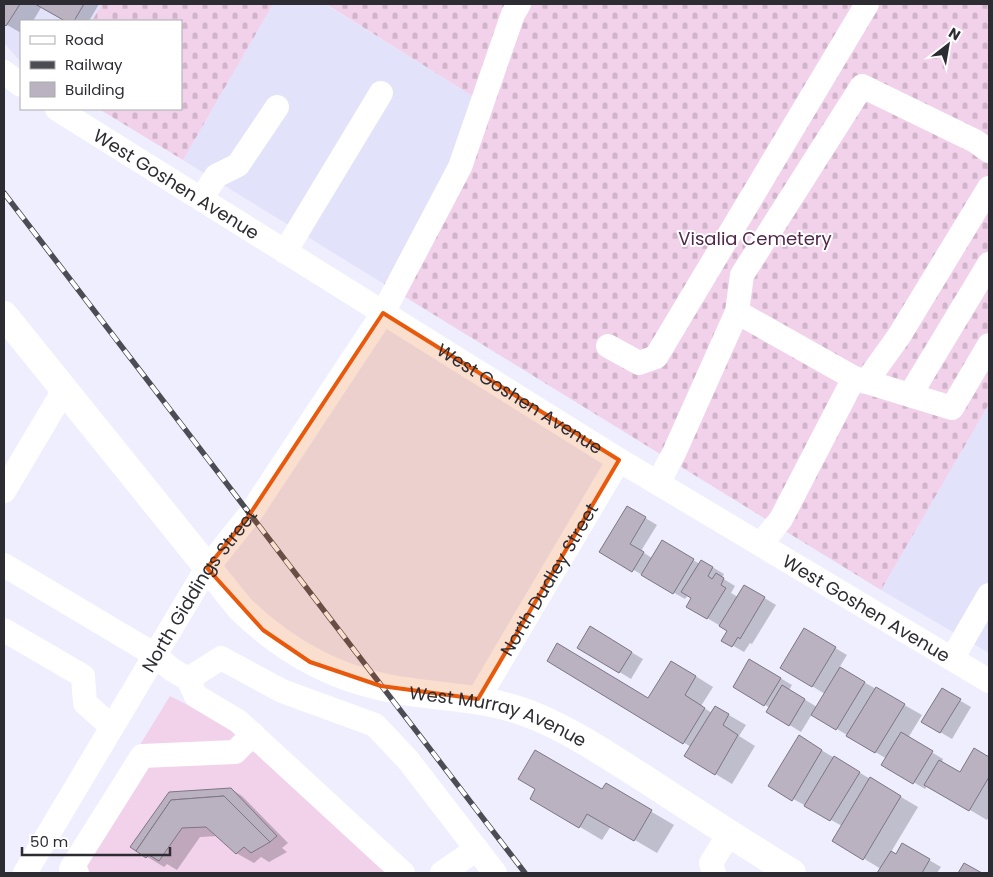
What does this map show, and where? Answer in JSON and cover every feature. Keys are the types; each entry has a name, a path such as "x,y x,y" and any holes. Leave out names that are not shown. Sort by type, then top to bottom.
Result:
{"main road":[{"path":"4,315 207,568"},
{"name":"West Murray Avenue","path":"207,568 240,609 263,630 310,662 338,675 391,688 478,699 508,706 561,728 792,873"}],"street":[{"path":"608,346 639,363 656,358 867,4"},
{"name":"North Giddings Street","path":"25,873 207,568 250,514 383,313 460,167 509,7"},
{"path":"4,72 20,84"},
{"path":"658,483 674,453 737,312 742,275 862,86 982,146"},
{"path":"285,252 381,93"},
{"path":"200,199 216,176 238,165 276,107"},
{"name":"West Goshen Avenue","path":"59,110 619,460 989,681"},
{"path":"761,544 781,519 860,380 899,336 989,188"},
{"path":"910,395 989,264"},
{"path":"737,312 860,380 952,408 989,344"},
{"path":"4,492 64,390"},
{"name":"North Dudley Street","path":"478,699 619,460"},
{"path":"4,565 155,655 171,669 188,679 196,696 238,721 403,873"},
{"path":"952,659 989,595"},
{"path":"4,630 83,676 85,703 112,728"},
{"path":"188,679 221,658 282,691 375,725 408,760 495,873"},
{"path":"77,873 71,869 142,756 235,752 253,734"},
{"path":"714,873 711,863 729,834"},
{"path":"442,873 477,849"}],"highlighted area":[{"path":"383,313 619,460 478,699 381,686 310,662 263,630 207,568 250,514"}],"shaded area":[{"path":"4,4 102,4 93,20 20,20 20,61 4,43"},
{"path":"273,4 325,4 474,97 450,172 384,284 183,160"},
{"path":"989,404 989,653 881,590"}],"green space":[{"path":"102,4 273,4 183,160 101,110 182,110 182,20 93,20"},
{"name":"Visalia Cemetery","path":"326,4 989,4 989,404 881,590 384,284 450,172 474,97"},
{"path":"170,696 233,728 386,873 61,873"}],"building":[{"path":"4,4 20,4 6,26 4,24"},
{"path":"35,4 84,4 75,20 63,20"},
{"path":"627,506 646,517 630,544 644,552 632,572 599,552"},
{"path":"662,540 694,559 673,594 641,575"},
{"path":"701,560 713,567 708,576 712,579 716,573 724,578 721,585 726,588 707,619 686,607 691,598 681,592"},
{"path":"744,585 765,597 740,639 738,637 732,647 721,641 727,631 719,626"},
{"path":"590,626 632,652 619,673 577,648"},
{"path":"804,628 836,647 812,687 780,668"},
{"path":"557,643 648,698 671,661 696,676 685,695 705,708 683,744 547,661"},
{"path":"749,659 781,678 764,706 733,687"},
{"path":"840,667 865,682 836,730 811,715"},
{"path":"782,685 805,699 789,726 766,712"},
{"path":"876,687 905,704 875,753 846,736"},
{"path":"942,688 961,699 940,733 921,722"},
{"path":"715,706 729,714 723,725 738,735 715,775 684,756"},
{"path":"901,732 933,751 913,784 881,765"},
{"path":"799,735 822,750 792,801 768,786"},
{"path":"974,748 989,757 989,777 969,811 924,785 939,760 960,772"},
{"path":"535,750 602,789 606,783 652,810 634,841 587,814 579,828 530,799 535,789 518,779"},
{"path":"834,756 860,772 830,821 804,806"},
{"path":"870,777 901,796 863,860 832,841"},
{"path":"231,788 277,836 270,842 224,796 171,800 136,851 130,847 169,792"},
{"path":"224,796 270,842 251,853 244,847 236,854 206,827 182,828 159,861 149,855 146,858 136,851 171,800"},
{"path":"902,843 930,859 922,873 877,873 891,851 896,854"},
{"path":"964,863 982,873 958,873"}],"railway":[{"path":"4,193 525,873"}]}
